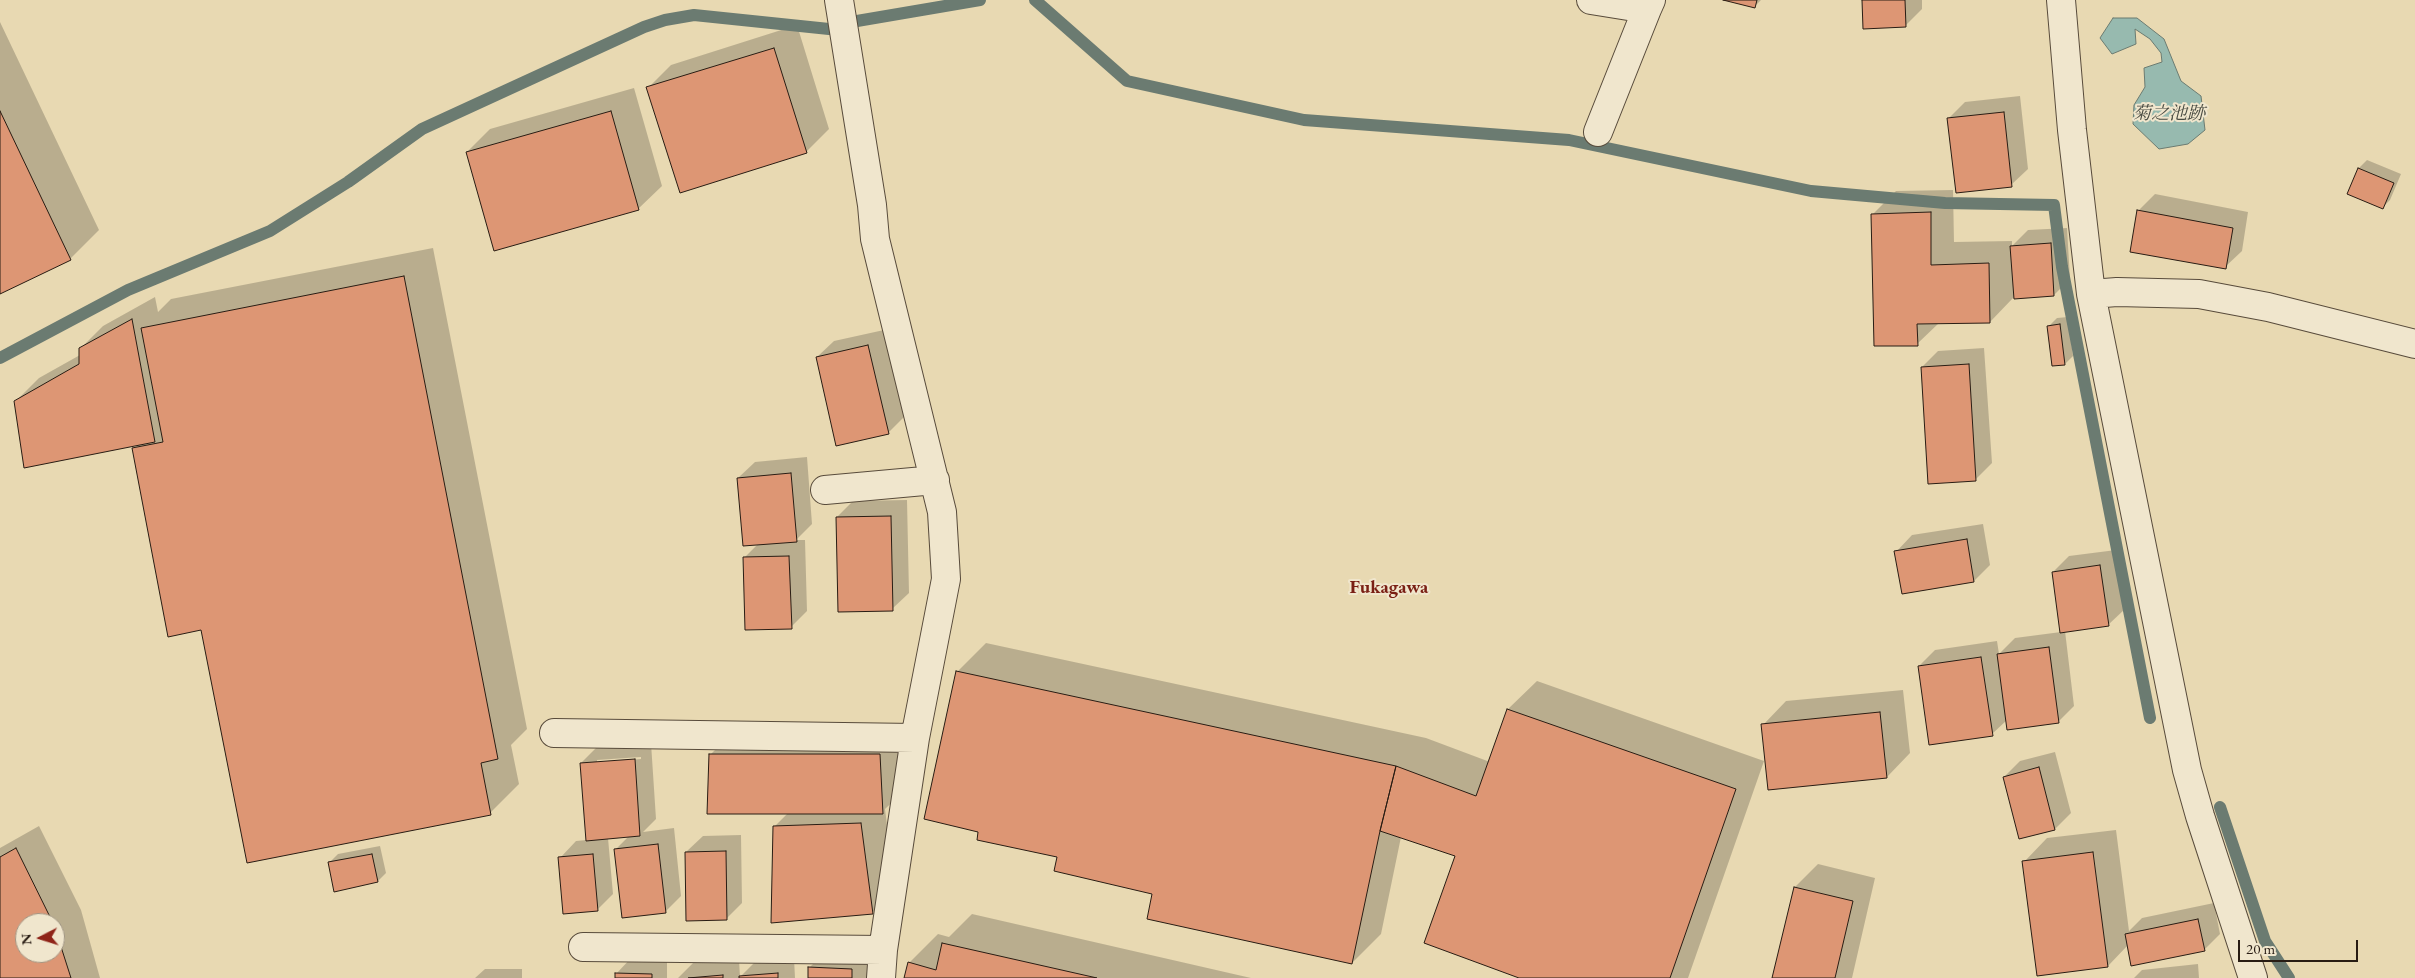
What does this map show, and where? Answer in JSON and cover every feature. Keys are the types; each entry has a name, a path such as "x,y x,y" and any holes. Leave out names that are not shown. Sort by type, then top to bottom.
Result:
{"street":[{"path":"839,0 872,205 875,239 936,480 942,512 946,579 915,738 882,950 881,978"},
{"path":"1590,0 1649,5 1598,132"},
{"path":"2061,0 2072,130 2091,294 2187,770 2203,826 2253,978"},
{"path":"2091,294 2117,292 2199,294 2268,307 2415,344"},
{"path":"825,490 936,480"},
{"path":"554,733 915,738"},
{"path":"583,947 882,950"}],"water":[{"name":"菊之池跡","path":"2113,18 2137,18 2164,39 2181,81 2201,96 2205,130 2188,144 2159,149 2133,124 2134,105 2145,87 2144,68 2162,62 2161,53 2150,39 2135,29 2136,44 2112,54 2100,38"}],"building":[{"path":"1723,0 1757,0 1755,8"},
{"path":"1862,0 1905,0 1906,27 1863,29"},
{"path":"774,48 807,153 680,193 646,87"},
{"path":"0,111 71,260 0,294"},
{"path":"611,111 639,210 494,251 466,152"},
{"path":"2004,112 2012,187 1956,193 1947,118"},
{"path":"2358,168 2394,183 2383,209 2347,194"},
{"path":"2137,210 2233,228 2226,269 2130,252"},
{"path":"1931,212 1931,265 1989,263 1990,323 1917,324 1918,346 1874,346 1871,214"},
{"path":"2051,243 2054,296 2014,299 2010,246"},
{"path":"404,276 498,759 481,763 491,815 247,863 201,630 168,637 132,448 163,442 141,328"},
{"path":"132,319 155,442 24,468 14,401 79,364 79,348"},
{"path":"2060,324 2065,365 2052,366 2047,326"},
{"path":"868,345 889,434 836,446 816,357"},
{"path":"1969,364 1976,481 1928,484 1921,367"},
{"path":"791,473 797,542 743,546 737,478"},
{"path":"891,516 893,611 838,612 836,517"},
{"path":"1967,539 1974,582 1902,594 1894,551"},
{"path":"789,556 792,629 745,630 743,557"},
{"path":"2100,565 2109,626 2060,633 2052,572"},
{"path":"2049,647 2059,723 2007,730 1997,654"},
{"path":"1981,657 1993,736 1929,745 1918,666"},
{"path":"956,671 1396,766 1380,831 1352,964 1147,919 1152,894 1054,871 1057,857 977,840 978,832 924,819"},
{"path":"1507,709 1736,789 1670,978 1519,978 1424,943 1455,856 1380,831 1396,766 1476,796"},
{"path":"1880,712 1887,778 1768,790 1761,724"},
{"path":"709,754 880,754 883,814 707,814"},
{"path":"635,759 640,836 586,841 580,763"},
{"path":"2039,767 2055,830 2019,839 2003,777"},
{"path":"861,823 873,914 771,923 773,826"},
{"path":"658,844 666,913 622,918 614,849"},
{"path":"16,848 48,913 15,913 15,963 65,963 65,959 71,978 0,978 0,857"},
{"path":"726,851 727,920 686,921 685,852"},
{"path":"2093,852 2108,967 2037,976 2022,861"},
{"path":"372,854 378,882 334,892 328,862"},
{"path":"593,854 598,911 563,914 558,857"},
{"path":"1794,887 1853,901 1835,978 1772,978"},
{"path":"2198,919 2205,951 2131,966 2125,934"},
{"path":"942,943 1097,978 904,978 908,962 936,970"},
{"path":"808,967 852,969 852,978 808,978"},
{"path":"615,973 652,974 652,978 615,978"},
{"path":"778,973 778,978 739,978 739,976"},
{"path":"723,975 723,978 688,978"}],"waterway":[{"path":"857,21 980,0"},
{"path":"1035,0 1127,81 1304,120 1569,140 1811,191 1945,203 2054,205 2062,267 2150,718"},
{"path":"0,358 128,290 270,231 348,182 422,129 644,27 665,20 694,15 829,29"},
{"path":"2220,807 2265,941 2289,978"}],"district":[{"name":"Fukagawa","path":"1389,588"}]}
